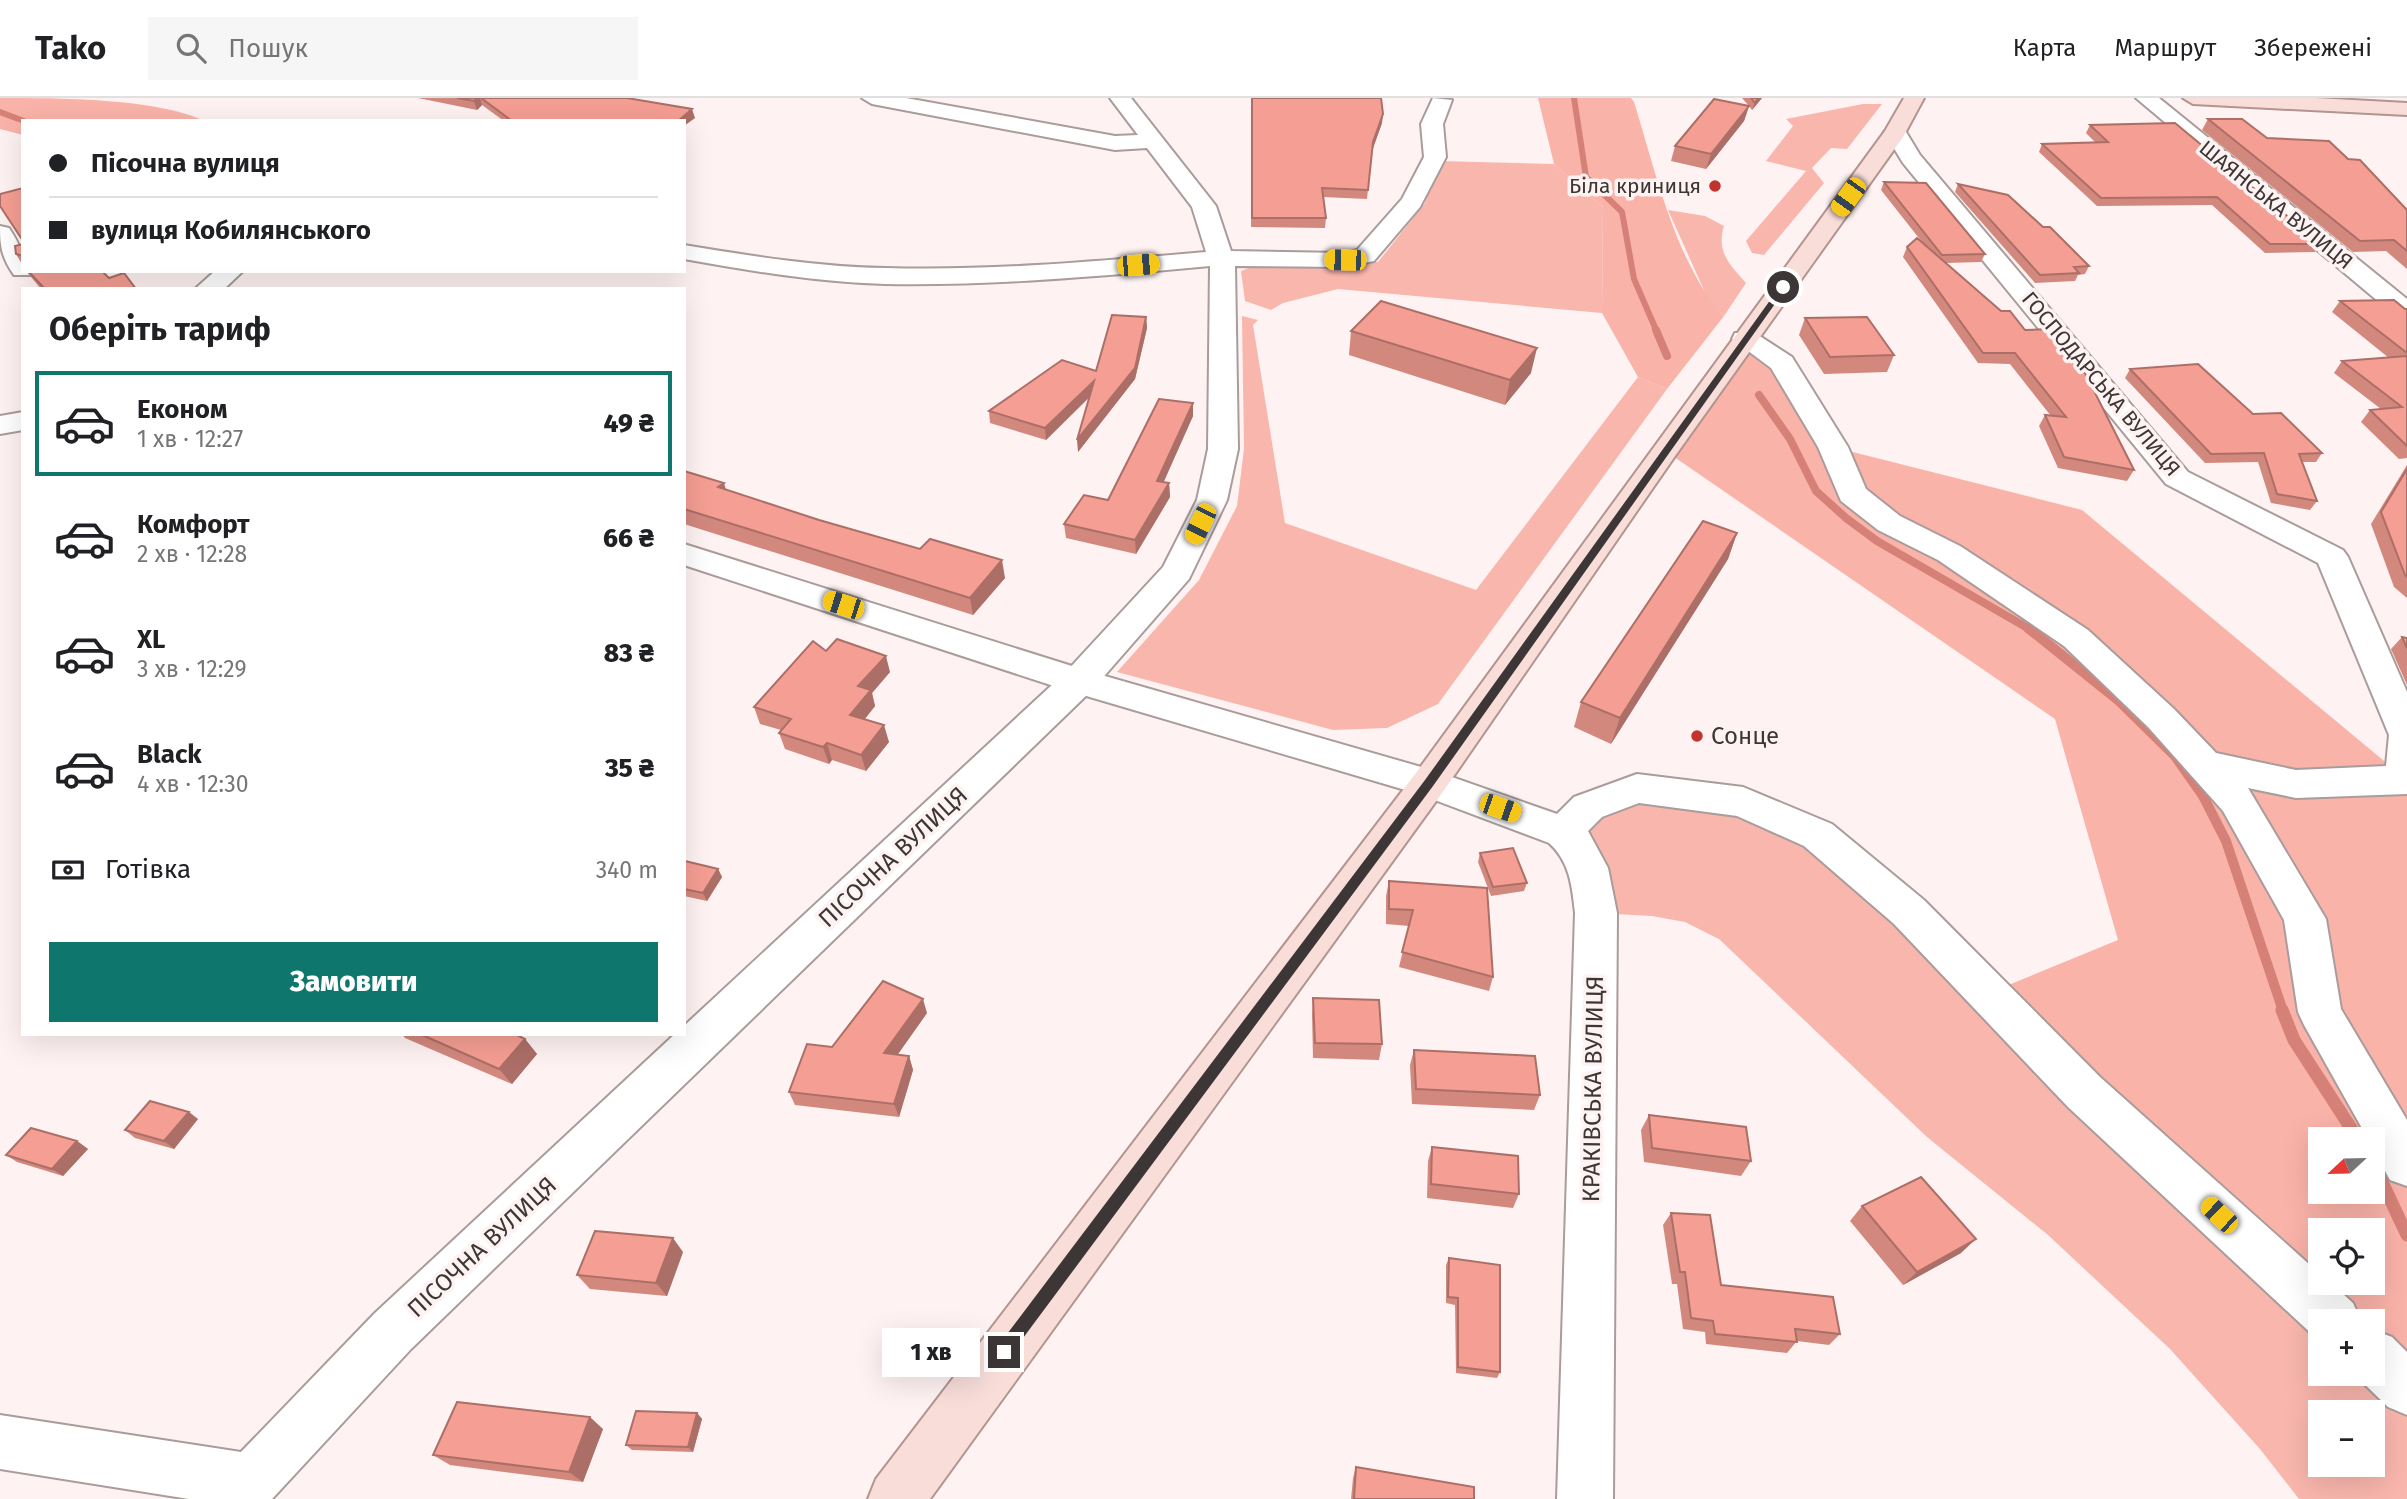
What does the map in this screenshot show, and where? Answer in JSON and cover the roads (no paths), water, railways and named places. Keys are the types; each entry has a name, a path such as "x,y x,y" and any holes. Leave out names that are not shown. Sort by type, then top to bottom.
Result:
{"main road":[{"path":"896,1499 1429,783 1895,132 1914,98"},
{"path":"2193,98 2407,109"}],"street":[{"path":"872,98 1115,142 1153,141"},
{"name":"ПІСОЧНА ВУЛИЦЯ","path":"244,1490 393,1331 1079,681 1177,572 1212,500 1223,449 1226,368 1221,258 1204,206 1120,98"},
{"name":"ШАЯНСЬКА ВУЛИЦЯ","path":"2146,98 2407,312"},
{"path":"686,252 792,270 947,276 1055,272 1221,258 1345,260 1365,256 1412,202 1435,157 1432,124 1442,100"},
{"name":"ГОСПОДАРСЬКА ВУЛИЦЯ","path":"1895,132 1911,158 2177,478 2332,557 2407,735 2405,780"},
{"path":"0,233 21,267"},
{"path":"211,287 228,273"},
{"path":"1745,340 1782,363 1833,447 1852,494 1889,523 1949,553 2076,638 2161,718 2237,801 2305,919 2320,1012 2407,1164"},
{"path":"0,425 21,421"},
{"path":"686,555 1079,681 1429,783 1563,832 1588,807 1637,788 1743,802 1818,835 1909,912 2084,1092 2322,1309"},
{"path":"2204,765 2296,784 2405,780"},
{"name":"КРАКІВСЬКА ВУЛИЦЯ","path":"1563,832 1573,840 1590,867 1596,913 1585,1499"},
{"path":"2385,1367 2407,1388"},
{"path":"0,1442 244,1490"}],"waterway":[{"path":"1574,98 1586,177 1622,212 1634,279 1657,332"},
{"path":"0,112 21,120"},
{"path":"1656,330 1667,356"},
{"path":"1759,395 1790,439 1816,491 1846,518 1877,541 2029,629"},
{"path":"2029,629 2118,700 2175,756 2203,796 2226,841 2283,1011"},
{"path":"2282,1010 2294,1040 2350,1127"},
{"path":"2385,1188 2407,1235"}],"place":[{"name":"Біла криниця","path":"1715,186"},
{"name":"Сонце","path":"1697,736"}]}
